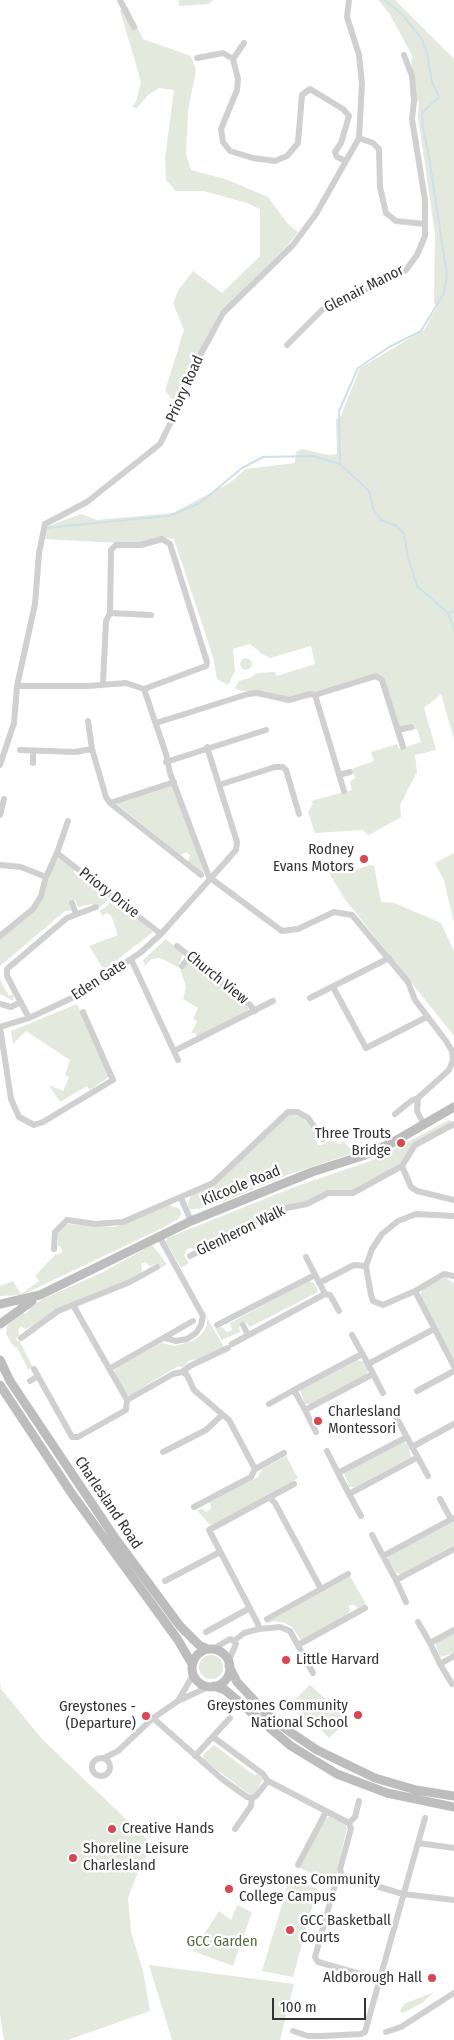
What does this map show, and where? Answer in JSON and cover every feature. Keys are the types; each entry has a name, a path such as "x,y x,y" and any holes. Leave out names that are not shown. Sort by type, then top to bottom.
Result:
{"main road":[{"name":"Kilcoole Road","path":"40,1295 191,1221 312,1172 362,1156 424,1126 454,1108"},
{"path":"0,1304 40,1295"},
{"path":"0,1324 40,1295"},
{"name":"Charlesland Road","path":"0,1360 10,1381 120,1546 180,1626 198,1645 211,1649"},
{"name":"Charlesland Road","path":"0,1385 72,1494 178,1640 192,1664"},
{"path":"454,1796 416,1790 375,1778 317,1750 268,1714 237,1682 223,1654 211,1649 197,1654 192,1664 193,1675 198,1682 225,1690 291,1746 338,1774 387,1793 454,1807"},
{"path":"211,1687 225,1680 229,1664"}],"street":[{"path":"120,0 134,27"},
{"name":"Priory Road","path":"0,765 14,722 17,686 35,604 39,552 45,524 87,502 160,444 174,416 183,387 223,312 293,245 312,220 360,138 362,84 358,55 347,17 349,0"},
{"path":"233,59 244,44"},
{"path":"197,58 223,53 233,59 238,79 237,90 221,129 224,142 230,151 253,158 276,160 287,156 298,143 302,94 310,89 343,109 349,116 341,142 335,152 337,157 346,161"},
{"name":"Glenair Manor","path":"286,345 322,310 334,302 384,282 406,270 425,236 425,200 412,119 414,101 412,76 404,55"},
{"path":"360,138 373,143 380,149 380,187 386,213 396,221 425,224"},
{"path":"17,686 98,686 104,683 133,684 144,689 206,666 207,662 167,541 162,539 141,545 112,547 110,613 106,621 104,683"},
{"path":"110,613 151,615"},
{"path":"156,723 248,694 257,693 289,700 310,694 315,695 376,676 380,677 403,747"},
{"path":"144,689 166,754 166,762 209,877 282,931 298,930 334,912 352,915 390,958 408,982 415,1000 452,1051 453,1060 449,1070 418,1098 411,1101 395,1114"},
{"path":"315,695 344,791"},
{"path":"88,721 92,750 106,797 110,803 201,876"},
{"path":"398,730 411,727"},
{"path":"166,762 207,747 266,730"},
{"path":"207,747 218,785 283,766 286,770 299,814"},
{"path":"20,750 75,752 92,750"},
{"path":"33,763 34,750"},
{"path":"339,775 350,772"},
{"path":"110,803 174,782"},
{"name":"Eden Gate","path":"0,1027 29,1018 74,997 131,959 161,934 183,910 209,877 237,847 218,785"},
{"path":"0,815 4,799"},
{"path":"0,936 33,909 43,891 46,877 58,853 68,821"},
{"name":"Priory Drive","path":"58,853 161,934"},
{"path":"0,865 22,867 46,877"},
{"path":"72,903 76,914"},
{"path":"29,1018 6,976 7,969 67,918 96,907"},
{"name":"Church View","path":"177,946 250,1004 255,1011"},
{"path":"182,966 190,956"},
{"path":"310,998 390,958"},
{"path":"131,959 178,1060"},
{"path":"333,987 366,1048 427,1017"},
{"name":"Church View","path":"174,1051 274,1001"},
{"path":"0,1004 11,1007 21,1002"},
{"path":"0,1027 11,1099 19,1117 34,1125 43,1122 113,1080 83,1012"},
{"path":"418,1098 416,1111 424,1126"},
{"path":"54,1249 55,1232 67,1220 114,1224 181,1198 213,1183 288,1112 298,1112 308,1118 322,1139"},
{"name":"Glenheron Walk","path":"190,1256 281,1209 307,1204 328,1193 354,1193 402,1166 415,1145 454,1124"},
{"path":"402,1166 411,1187 417,1191 454,1200"},
{"path":"181,1198 191,1221"},
{"path":"454,1216 416,1214 398,1221 382,1234 372,1249 366,1266 371,1295 378,1304 383,1305 415,1291 444,1274 454,1276"},
{"path":"159,1236 202,1316 202,1325 196,1333 186,1340 176,1341 165,1338"},
{"path":"306,1257 325,1294 330,1295 339,1311"},
{"path":"144,1262 149,1270"},
{"path":"319,1284 354,1265 366,1266"},
{"path":"21,1338 58,1311 130,1282 157,1267"},
{"path":"217,1326 315,1274"},
{"path":"415,1291 454,1366"},
{"path":"126,1400 173,1374 182,1372 325,1294"},
{"path":"34,1369 72,1437 78,1437 121,1415 126,1410 126,1400 73,1305"},
{"path":"109,1369 193,1321"},
{"path":"243,1325 248,1335"},
{"path":"368,1364 434,1329"},
{"path":"352,1335 383,1393"},
{"path":"269,1404 362,1354"},
{"path":"417,1391 454,1370"},
{"path":"182,1372 187,1375 194,1390 229,1420 255,1469"},
{"path":"305,1410 373,1374"},
{"path":"30,1381 38,1376"},
{"path":"294,1390 316,1432"},
{"path":"163,1452 206,1430 222,1415"},
{"path":"396,1417 428,1476"},
{"path":"412,1447 454,1424"},
{"path":"338,1473 407,1437"},
{"path":"326,1451 361,1516"},
{"path":"194,1507 205,1505 251,1477 255,1469 284,1453"},
{"path":"349,1494 418,1457"},
{"path":"259,1629 210,1530 294,1484"},
{"path":"270,1498 276,1503 321,1589"},
{"path":"383,1556 453,1519 440,1500"},
{"path":"372,1535 406,1602"},
{"path":"396,1580 454,1549"},
{"path":"165,1581 220,1552"},
{"path":"267,1619 348,1574"},
{"path":"206,1632 250,1608"},
{"path":"298,1645 364,1608"},
{"path":"418,1622 452,1684"},
{"path":"234,1641 244,1633 259,1629 282,1627 291,1632 313,1673"},
{"path":"430,1643 454,1630"},
{"path":"211,1649 230,1639 234,1641"},
{"path":"229,1664 236,1644 234,1641"},
{"path":"440,1664 454,1656"},
{"path":"178,1701 193,1675"},
{"path":"118,1751 110,1772 105,1776 99,1776 94,1773 92,1768 98,1758 104,1758 118,1751 153,1718 178,1701 211,1687"},
{"path":"153,1718 195,1756 246,1797 252,1798 256,1796 268,1781"},
{"path":"195,1756 230,1718"},
{"path":"214,1737 263,1774 268,1781 349,1823 351,1829 340,1869 342,1876"},
{"path":"104,1758 111,1766"},
{"path":"235,1829 250,1806 252,1798"},
{"path":"349,1823 355,1816 359,1801"},
{"path":"298,1865 326,1812"},
{"path":"293,2031 308,2036 361,2034 367,2026 378,1979 425,1818"},
{"path":"418,1842 454,1848"},
{"path":"342,1876 402,1894 454,1900"},
{"path":"342,1876 336,1882 315,1957 318,1962 378,1979"},
{"path":"386,2032 401,2027 454,1993"}],"green space":[{"path":"179,0 214,0 209,4 179,6"},
{"path":"378,0 395,0 454,59 454,739 441,694 424,708 436,750 415,755 417,772 400,805 401,817 369,835 362,830 315,833 308,812 313,804 311,801 352,790 350,782 355,778 352,769 374,761 371,752 397,744 399,749 421,742 417,729 412,730 410,724 401,727 397,724 382,678 287,698 263,691 242,691 235,688 239,681 250,678 257,673 275,672 277,676 315,664 311,646 270,658 250,644 233,649 235,671 228,685 217,679 213,657 174,539 163,537 139,544 45,539 48,526 81,514 97,520 173,513 231,482 246,469 295,463 296,452 302,449 328,455 337,454 336,419 340,418 360,368 424,330 437,307 434,302 435,234 418,117 419,101 415,102 411,60 413,57 389,13"},
{"path":"127,6 143,39 191,56 196,70 188,111 186,154 191,170 228,180 268,197 287,223 298,232 287,246 219,313 174,401 165,391 184,330 173,303 179,289 193,271 222,293 260,256 260,209 247,203 204,191 176,191 166,180 165,158 174,90 159,88 148,95 137,108 132,107 136,102 141,82 120,10"},
{"path":"244,658 248,658 252,664 248,670 244,670 240,666 240,662"},
{"path":"172,785 183,810 204,874 188,862 190,855 186,852 180,855 117,804 118,802"},
{"path":"454,853 454,923 444,880 435,863"},
{"path":"60,857 76,869 73,872 108,900 100,907 91,904 78,907 75,900 69,902 71,911 65,911 0,966 0,938 30,914 45,891 53,864"},
{"path":"370,865 374,866 381,902 394,903 441,923 454,951 454,1036 344,898 328,871 346,873"},
{"path":"110,902 118,909 122,905 153,932 104,970 89,946 118,935 111,915 107,913 102,916 100,910"},
{"path":"166,939 183,954 179,964 183,968 188,963 193,962 249,1007 247,1012 197,1037 195,1033 191,1034 197,1021 193,1019 198,1008 183,999 186,987 180,968 160,958 151,959 145,966 143,960"},
{"path":"0,980 9,996 14,994 13,1001 0,994"},
{"path":"77,1004 110,1076 90,1090 87,1086 60,1102 49,1085 63,1091 69,1077 65,1075 70,1060 26,1031 13,1044 11,1031"},
{"path":"289,1114 301,1116 316,1132 315,1138 318,1145 322,1145 330,1140 339,1144 344,1142 354,1153 287,1175 225,1201 198,1209 189,1209 188,1203 191,1195 204,1190"},
{"path":"449,1120 453,1123 414,1145 396,1168 352,1191 327,1192 307,1203 275,1209 197,1251 191,1248 187,1249 184,1255 189,1263 181,1268 166,1242 167,1238 297,1186 376,1159"},
{"path":"170,1205 180,1209 181,1214 178,1219 164,1227 22,1295 0,1296 0,1286 13,1281 21,1294 39,1281 35,1276 55,1255 62,1253 61,1247 58,1245 58,1233 66,1224 115,1227"},
{"path":"152,1245 167,1264 159,1269 156,1264 150,1266 145,1262 141,1264 142,1272 135,1277 42,1319 27,1329 21,1327 18,1329 19,1336 15,1339 20,1342 32,1366 35,1368 28,1369 17,1347 14,1347 6,1334 7,1326 14,1318 23,1311 25,1314 30,1310 29,1308 43,1299 103,1272"},
{"path":"445,1277 454,1283 454,1359 420,1296 423,1288"},
{"path":"309,1281 315,1284 318,1291 316,1293 250,1327 246,1322 239,1327 240,1332 222,1340 215,1328 222,1327 227,1332 232,1330 230,1323"},
{"path":"207,1318 224,1347 200,1359 190,1360 183,1367 178,1366 130,1395 125,1394 114,1373 116,1368 161,1343 175,1346 192,1341 201,1335 207,1326"},
{"path":"357,1360 364,1362 368,1370 367,1374 311,1404 305,1404 300,1390"},
{"path":"404,1442 408,1445 411,1457 355,1487 349,1487 344,1473"},
{"path":"286,1456 298,1478 213,1525 209,1524 197,1510 203,1509 206,1512 211,1509 210,1502 258,1477 262,1469"},
{"path":"454,1522 454,1545 401,1574 396,1573 388,1559 390,1555"},
{"path":"350,1576 366,1604 358,1608 353,1604 349,1606 350,1611 347,1615 303,1640 301,1640 292,1627 285,1623 275,1621 264,1624"},
{"path":"454,1633 454,1653 440,1657 435,1643"},
{"path":"211,1655 219,1659 223,1667 219,1675 211,1679 203,1675 199,1667 203,1659"},
{"name":"Shoreline Leisure Charlesland","path":"0,1682 1,1689 42,1739 153,1845 138,1872 128,1898 131,1932 143,1971 150,2011 68,2040 4,2040 0,2015"},
{"path":"310,1685 335,1708 327,1716 339,1706 350,1718 329,1738 317,1726 314,1729 288,1706"},
{"path":"214,1745 254,1775 258,1774 263,1779 255,1794 249,1794 204,1760 203,1755"},
{"path":"330,1816 345,1823 347,1829 337,1868 337,1877 333,1883 300,1868 325,1819"},
{"name":"GCC Basketball Courts","path":"290,1878 317,1889 293,1977 262,1971"},
{"name":"GCC Garden","path":"237,1905 252,1912 233,1966 193,1951 219,1911 231,1920"},
{"path":"149,1965 294,1984 280,2040 172,2040"},
{"path":"434,1992 422,2003 403,2013 400,2011 404,2004"}],"waterway":[{"path":"384,0 401,13 422,39 427,53 432,82 439,97 422,113 447,275 444,293 421,331 389,347 358,368 339,411 340,464 369,491 373,508 381,520 397,526 404,534 408,557 417,586 448,613 454,630"},
{"path":"45,528 169,516 200,503 242,468 263,457 313,456 340,464"},
{"path":"448,613 454,611"}],"place":[{"name":"Rodney Evans Motors","path":"364,859"},
{"name":"Three Trouts Bridge","path":"401,1143"},
{"name":"Charlesland Montessori","path":"318,1421"},
{"name":"Little Harvard","path":"286,1660"},
{"name":"Greystones Community National School","path":"358,1715"},
{"name":"Greystones - (Departure)","path":"146,1716"},
{"name":"Creative Hands","path":"112,1829"},
{"name":"Shoreline Leisure Charlesland","path":"73,1858"},
{"name":"Greystones Community College Campus","path":"229,1889"},
{"name":"GCC Basketball Courts","path":"290,1930"},
{"name":"Aldborough Hall","path":"432,1978"}]}
